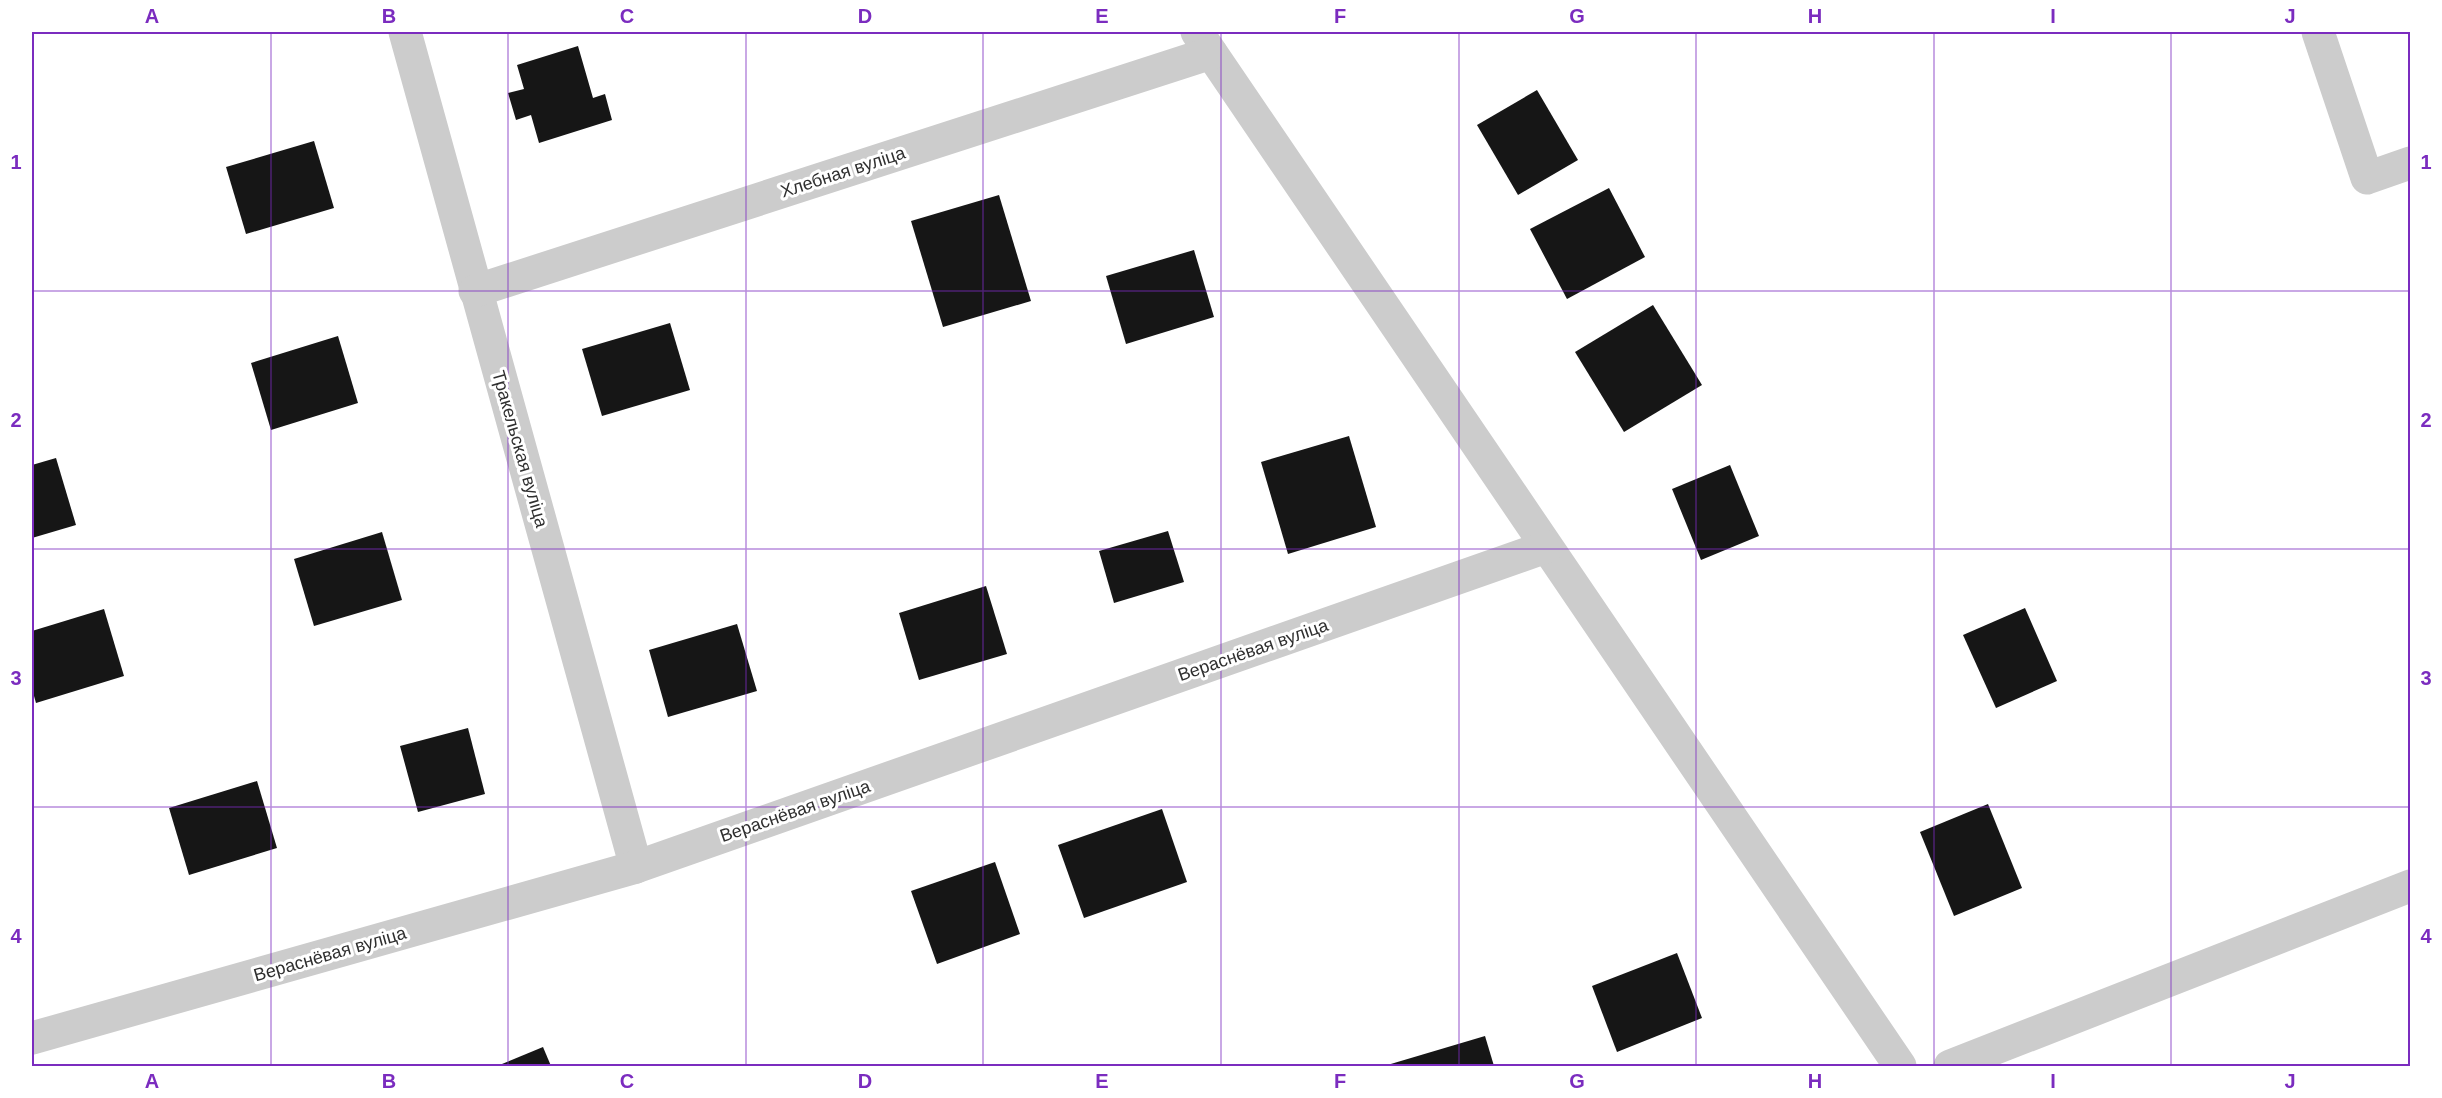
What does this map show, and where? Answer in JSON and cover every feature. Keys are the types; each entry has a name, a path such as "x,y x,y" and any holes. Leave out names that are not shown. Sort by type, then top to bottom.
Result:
{"street":[{"name":"Тракельская вуліца","path":"405,32 636,867"},
{"path":"2318,32 2367,178 2410,163"},
{"name":"Хлебная вуліца","path":"475,291 1204,42"},
{"path":"1204,42 1900,1066"},
{"name":"Вераснёвая вуліца","path":"32,1038 636,867 1546,546"},
{"path":"1950,1066 2410,886"}],"building":[{"path":"578,46 593,98 605,94 612,120 539,143 531,115 516,120 508,93 524,89 517,65"},
{"path":"1537,90 1578,160 1518,195 1477,125"},
{"path":"314,141 334,208 246,234 226,167"},
{"path":"1609,188 1645,257 1567,299 1530,229"},
{"path":"999,195 1031,301 943,327 911,221"},
{"path":"1194,250 1214,317 1126,344 1106,276"},
{"path":"1653,305 1702,385 1624,432 1575,352"},
{"path":"670,323 690,390 602,416 582,349"},
{"path":"338,336 358,403 271,430 251,363"},
{"path":"1349,436 1376,527 1288,554 1261,462"},
{"path":"56,458 76,525 32,538 32,465"},
{"path":"1730,465 1759,536 1701,560 1672,489"},
{"path":"1168,531 1184,582 1114,603 1099,551"},
{"path":"382,532 402,600 314,626 294,559"},
{"path":"986,586 1007,654 919,680 899,613"},
{"path":"2025,608 2057,681 1996,708 1963,635"},
{"path":"104,609 124,676 36,703 32,689 32,631"},
{"path":"737,624 757,691 668,717 649,650"},
{"path":"468,728 485,794 418,812 400,746"},
{"path":"257,781 277,848 189,875 169,808"},
{"path":"1988,804 2022,888 1954,916 1920,832"},
{"path":"1162,809 1187,882 1084,918 1058,845"},
{"path":"995,862 1020,934 937,964 911,891"},
{"path":"1677,953 1702,1018 1617,1052 1592,986"},
{"path":"1485,1036 1494,1066 1384,1066"},
{"path":"543,1047 551,1066 497,1066"}]}
